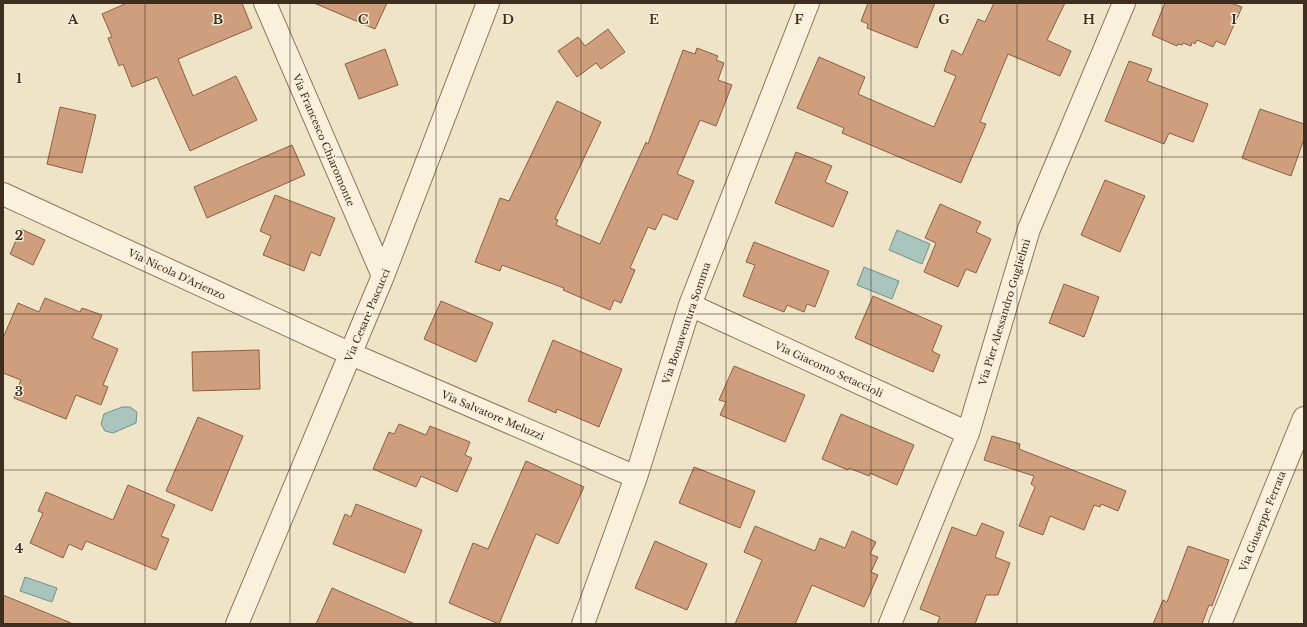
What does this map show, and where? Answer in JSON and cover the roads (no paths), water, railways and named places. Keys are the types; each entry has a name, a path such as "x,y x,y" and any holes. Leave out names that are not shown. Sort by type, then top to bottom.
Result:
{"street":[{"name":"Via Francesco Chiaromonte","path":"265,3 383,276"},
{"name":"Via Cesare Pascucci","path":"236,624 383,276 488,3"},
{"name":"Via Bonaventura Somma","path":"583,624 636,477 690,305 808,3"},
{"name":"Via Pier Alessandro Guglielmi","path":"890,624 968,433 1029,229 1124,3"},
{"name":"Via Nicola D'Arienzo","path":"3,194 351,354"},
{"name":"Via Giacomo Setaccioli","path":"690,305 968,433"},
{"name":"Via Salvatore Meluzzi","path":"351,354 636,477"},
{"name":"Via Giuseppe Ferrata","path":"1220,624 1304,418"}],"water":[{"path":"897,230 930,244 922,264 889,250"},
{"path":"864,267 899,281 892,299 857,285"},
{"path":"122,407 130,407 137,412 136,423 113,433 105,431 101,424 104,414"},
{"path":"25,577 57,588 52,602 20,591"}]}
